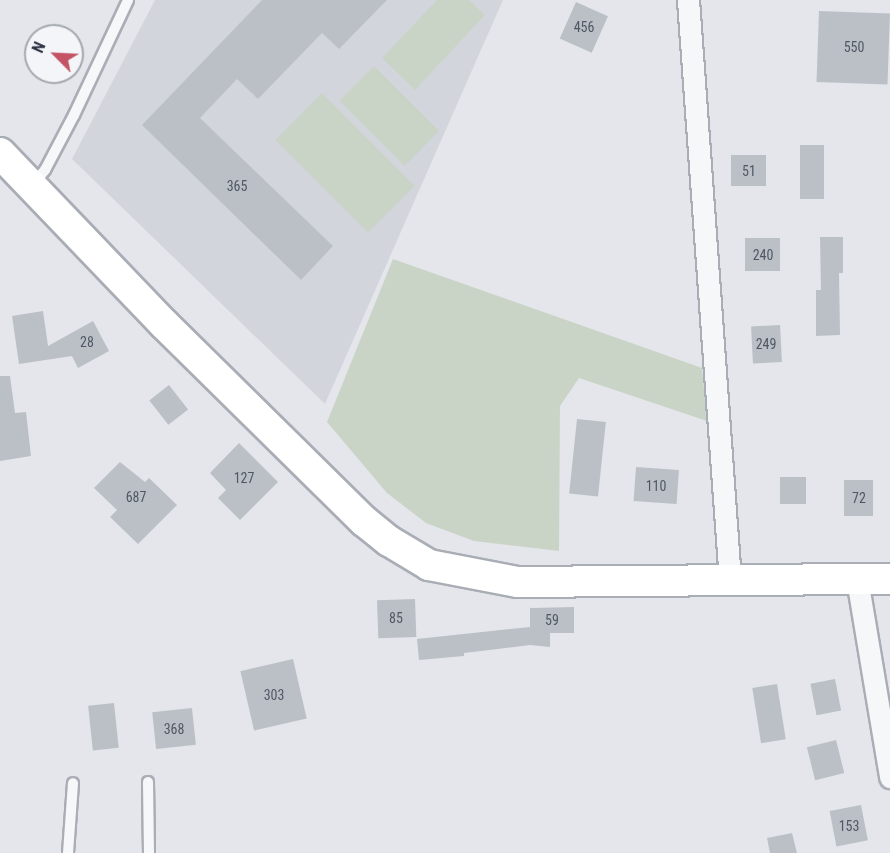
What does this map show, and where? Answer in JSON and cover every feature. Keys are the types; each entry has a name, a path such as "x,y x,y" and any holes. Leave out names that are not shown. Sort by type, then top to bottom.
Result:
{"main road":[{"path":"0,153 248,409 364,521 408,554 429,565 450,571 517,582 890,579"}],"street":[{"path":"688,0 730,580"},
{"path":"857,579 890,777"}],"lane":[{"path":"32,186 45,170 74,115 128,0"},
{"path":"148,782 149,853"},
{"path":"68,853 73,783"}],"shaded area":[{"path":"155,0 503,0 325,404 72,159"}],"green space":[{"path":"437,0 469,0 485,15 415,90 382,58"},
{"path":"374,66 439,131 404,166 339,101"},
{"path":"322,93 415,186 368,232 275,140"},
{"path":"393,259 702,368 707,421 579,378 560,406 559,551 474,541 426,523 387,493 327,422"}],"building":[{"path":"262,0 387,0 339,49 322,33 258,99 237,79 200,118 333,246 301,280 142,125"},
{"path":"576,2 608,16 592,53 560,39"},
{"path":"819,11 890,13 887,84 817,82"},
{"path":"800,145 824,145 824,199 800,199"},
{"path":"731,155 766,155 766,186 731,186"},
{"path":"820,237 843,237 843,273 839,273 840,335 816,336 816,290 821,290"},
{"path":"745,238 780,238 780,271 745,271"},
{"path":"43,311 48,346 93,321 109,351 78,368 72,356 19,364 12,316"},
{"path":"780,325 782,362 753,363 751,327"},
{"path":"0,376 10,376 15,413 26,412 31,456 0,461"},
{"path":"169,385 188,409 168,425 149,400"},
{"path":"577,419 606,422 598,497 569,494"},
{"path":"239,443 278,482 240,520 218,498 226,490 210,473"},
{"path":"120,462 145,482 149,478 177,505 138,544 110,517 117,510 94,488"},
{"path":"636,467 679,470 677,504 634,501"},
{"path":"780,477 806,477 806,504 780,504"},
{"path":"844,480 873,480 873,516 844,516"},
{"path":"415,599 416,637 378,638 377,600"},
{"path":"574,607 574,633 550,633 550,647 530,645 464,653 464,656 419,660 417,639 530,627 530,608"},
{"path":"293,659 307,718 254,731 240,671"},
{"path":"835,679 841,710 817,715 810,684"},
{"path":"777,684 786,739 761,743 752,688"},
{"path":"114,703 119,748 93,750 88,706"},
{"path":"192,708 196,745 156,749 152,712"},
{"path":"836,740 844,773 815,780 807,747"},
{"path":"861,805 868,840 836,846 830,811"},
{"path":"792,833 797,853 770,853 767,838"}]}
